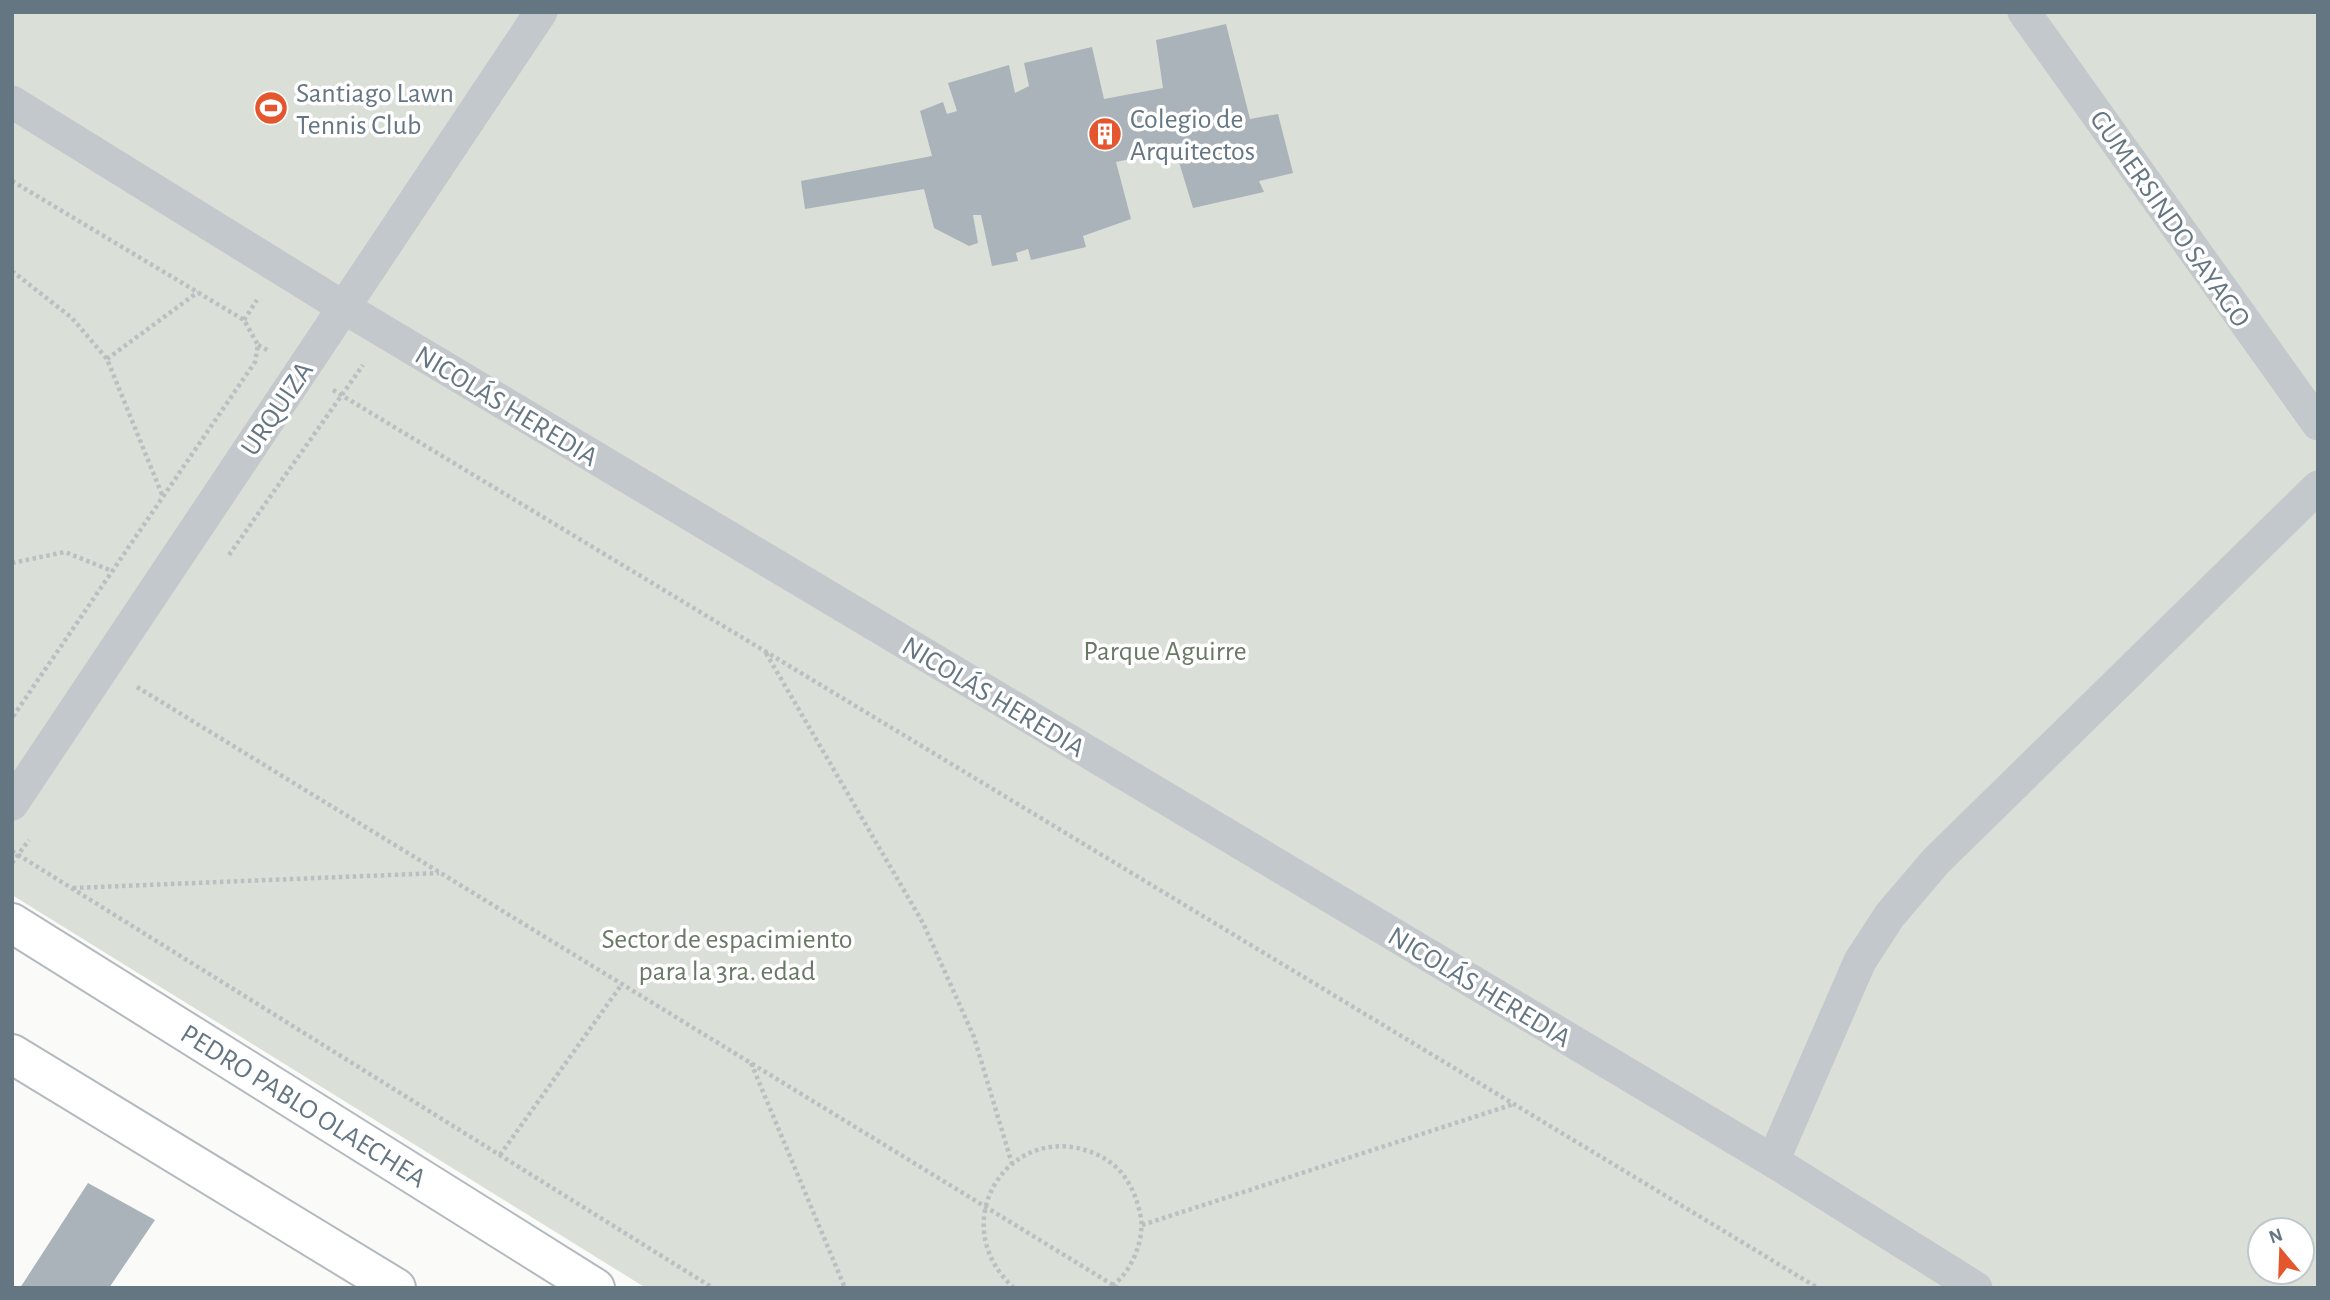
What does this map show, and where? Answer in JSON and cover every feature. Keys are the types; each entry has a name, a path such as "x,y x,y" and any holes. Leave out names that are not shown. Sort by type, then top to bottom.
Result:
{"street":[{"name":"URQUIZA","path":"12,804 541,12"},
{"name":"GUMERSINDO SAYAGO","path":"2024,12 2318,424"},
{"name":"NICOLÁS HEREDIA","path":"12,102 343,307 1773,1161 1976,1288"},
{"path":"1773,1161 1860,961 1890,915 1936,861 2318,487"},
{"name":"PEDRO PABLO OLAECHEA","path":"12,923 595,1288"},
{"path":"12,1054 396,1288"}],"path":[{"path":"12,181 244,320 258,345 1818,1288"},
{"path":"12,271 72,318 107,359 163,498"},
{"path":"107,359 198,292"},
{"path":"12,718 255,362 258,345"},
{"path":"12,563 65,552 112,572"},
{"path":"765,650 923,923 974,1037 1012,1164"},
{"path":"136,686 751,1062 985,1206 1114,1287 1128,1268 1138,1247 1142,1225 1138,1200 1126,1178 1108,1160 1085,1149 1060,1146 1034,1151 1012,1164 995,1182 985,1206 983,1230 988,1255 1001,1276 1014,1288"},
{"path":"12,851 713,1288"},
{"path":"73,888 441,873"},
{"path":"500,1155 622,984"},
{"path":"751,1062 845,1288"},
{"path":"1142,1225 1514,1104"}],"green space":[{"name":"Parque Aguirre","path":"12,12 2318,12 2318,1288 646,1288 12,895"}],"building":[{"name":"Colegio de Arquitectos","path":"1226,24 1250,119 1278,114 1293,173 1259,181 1264,192 1193,208 1175,149 1116,162 1131,219 1083,236 1086,247 1031,260 1028,249 1016,253 1018,261 992,266 981,215 973,215 978,243 969,246 934,228 924,189 805,209 801,181 932,156 920,111 943,102 947,114 957,111 948,83 1009,65 1015,93 1029,86 1024,63 1092,47 1104,99 1163,88 1156,40"},
{"path":"88,1183 155,1220 109,1288 20,1288"}],"place":[{"name":"Santiago Lawn Tennis Club","path":"271,108"},
{"name":"Colegio de Arquitectos","path":"1105,134"}],"park label":[{"name":"Sector de espacimiento para la 3ra. edad","path":"727,954"}]}
